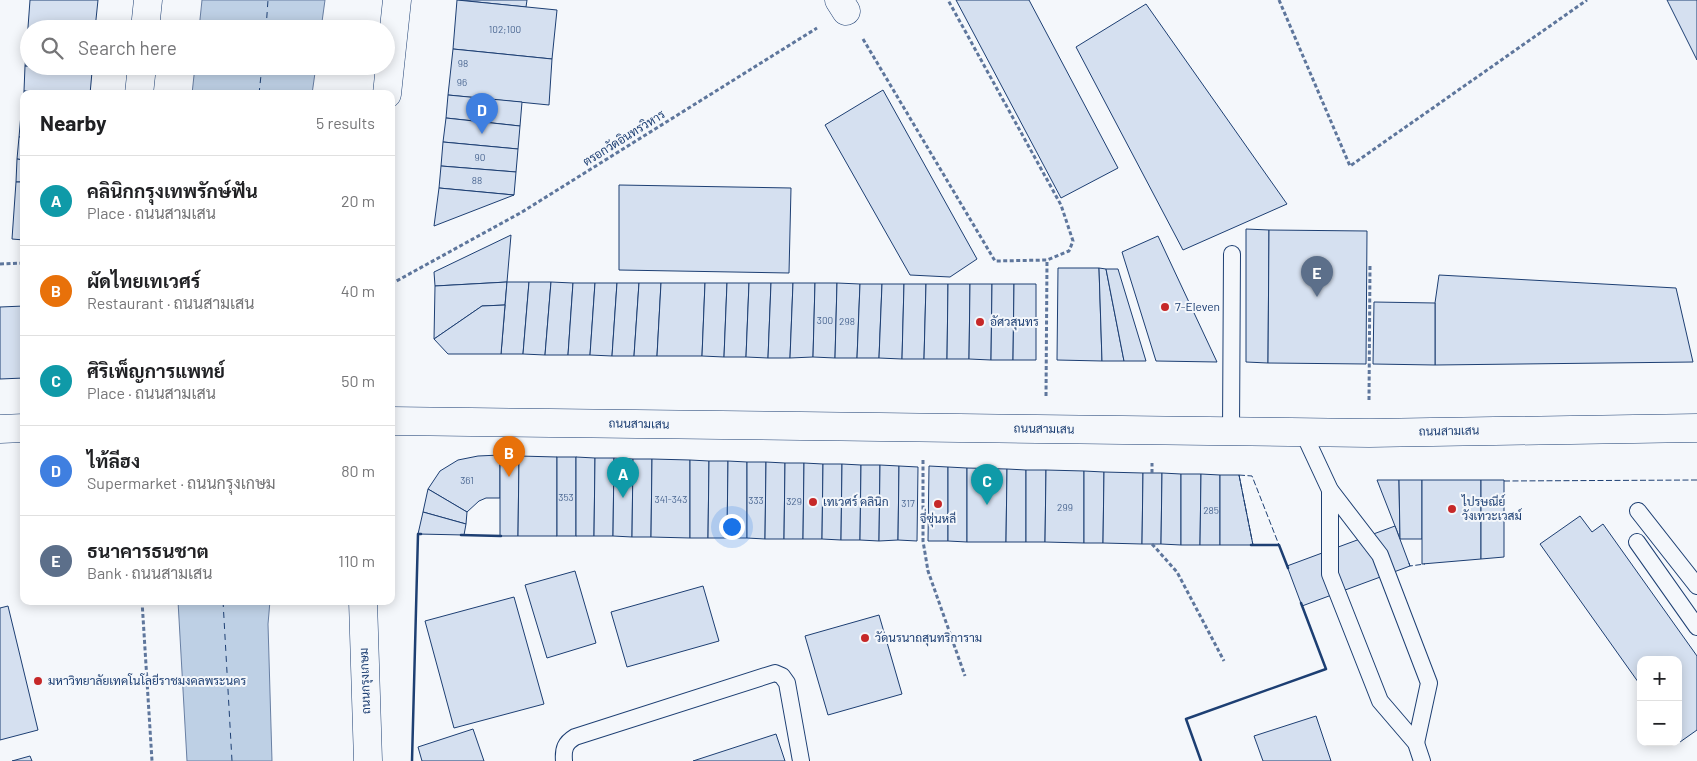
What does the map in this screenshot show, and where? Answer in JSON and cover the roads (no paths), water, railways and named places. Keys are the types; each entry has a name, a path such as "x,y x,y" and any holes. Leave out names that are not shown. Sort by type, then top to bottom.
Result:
{"main road":[{"path":"146,20 148,0"},
{"path":"395,26 398,0"},
{"path":"139,90 141,75"},
{"path":"387,90 389,75"},
{"name":"ถนนสามเสน","path":"395,421 1369,433 1697,428"},
{"path":"0,429 20,428"},
{"name":"ถนนกรุงเกษม","path":"363,605 368,761"}],"lane":[{"path":"1231,431 1232,254"},
{"path":"1303,432 1330,490 1380,554 1429,683 1416,744"},
{"path":"1330,490 1330,574 1380,701 1416,744 1422,761"},
{"path":"1638,512 1697,586"},
{"path":"1637,542 1697,627"},
{"path":"564,761 564,748 575,737 775,673 782,676 787,683 801,761"}],"water":[{"path":"202,0 325,0 322,20 200,20"},
{"path":"194,75 315,75 313,90 192,90"},
{"path":"178,605 270,605 268,624 272,761 187,761"}],"place":[{"name":"ไท้ลีฮง","path":"482,134"},
{"name":"ธนาคารธนชาต","path":"1317,297"},
{"name":"7-Eleven","path":"1165,307"},
{"name":"อัศวสุนทร","path":"980,322"},
{"name":"ผัดไทยเทเวศร์","path":"509,477"},
{"name":"คลินิกกรุงเทพรักษ์ฟัน","path":"623,498"},
{"name":"เทเวศร์ คลินิก","path":"813,502"},
{"name":"จี่ซุ่นหลี","path":"938,504"},
{"name":"ศิริเพ็ญการแพทย์","path":"987,505"},
{"name":"ไปรษณีย์ วังเทวะเวสม์","path":"1452,509"},
{"name":"วัดนรนาถสุนทริการาม","path":"865,638"},
{"name":"มหาวิทยาลัยเทคโนโลยีราชมงคลพระนคร","path":"38,681"}]}
